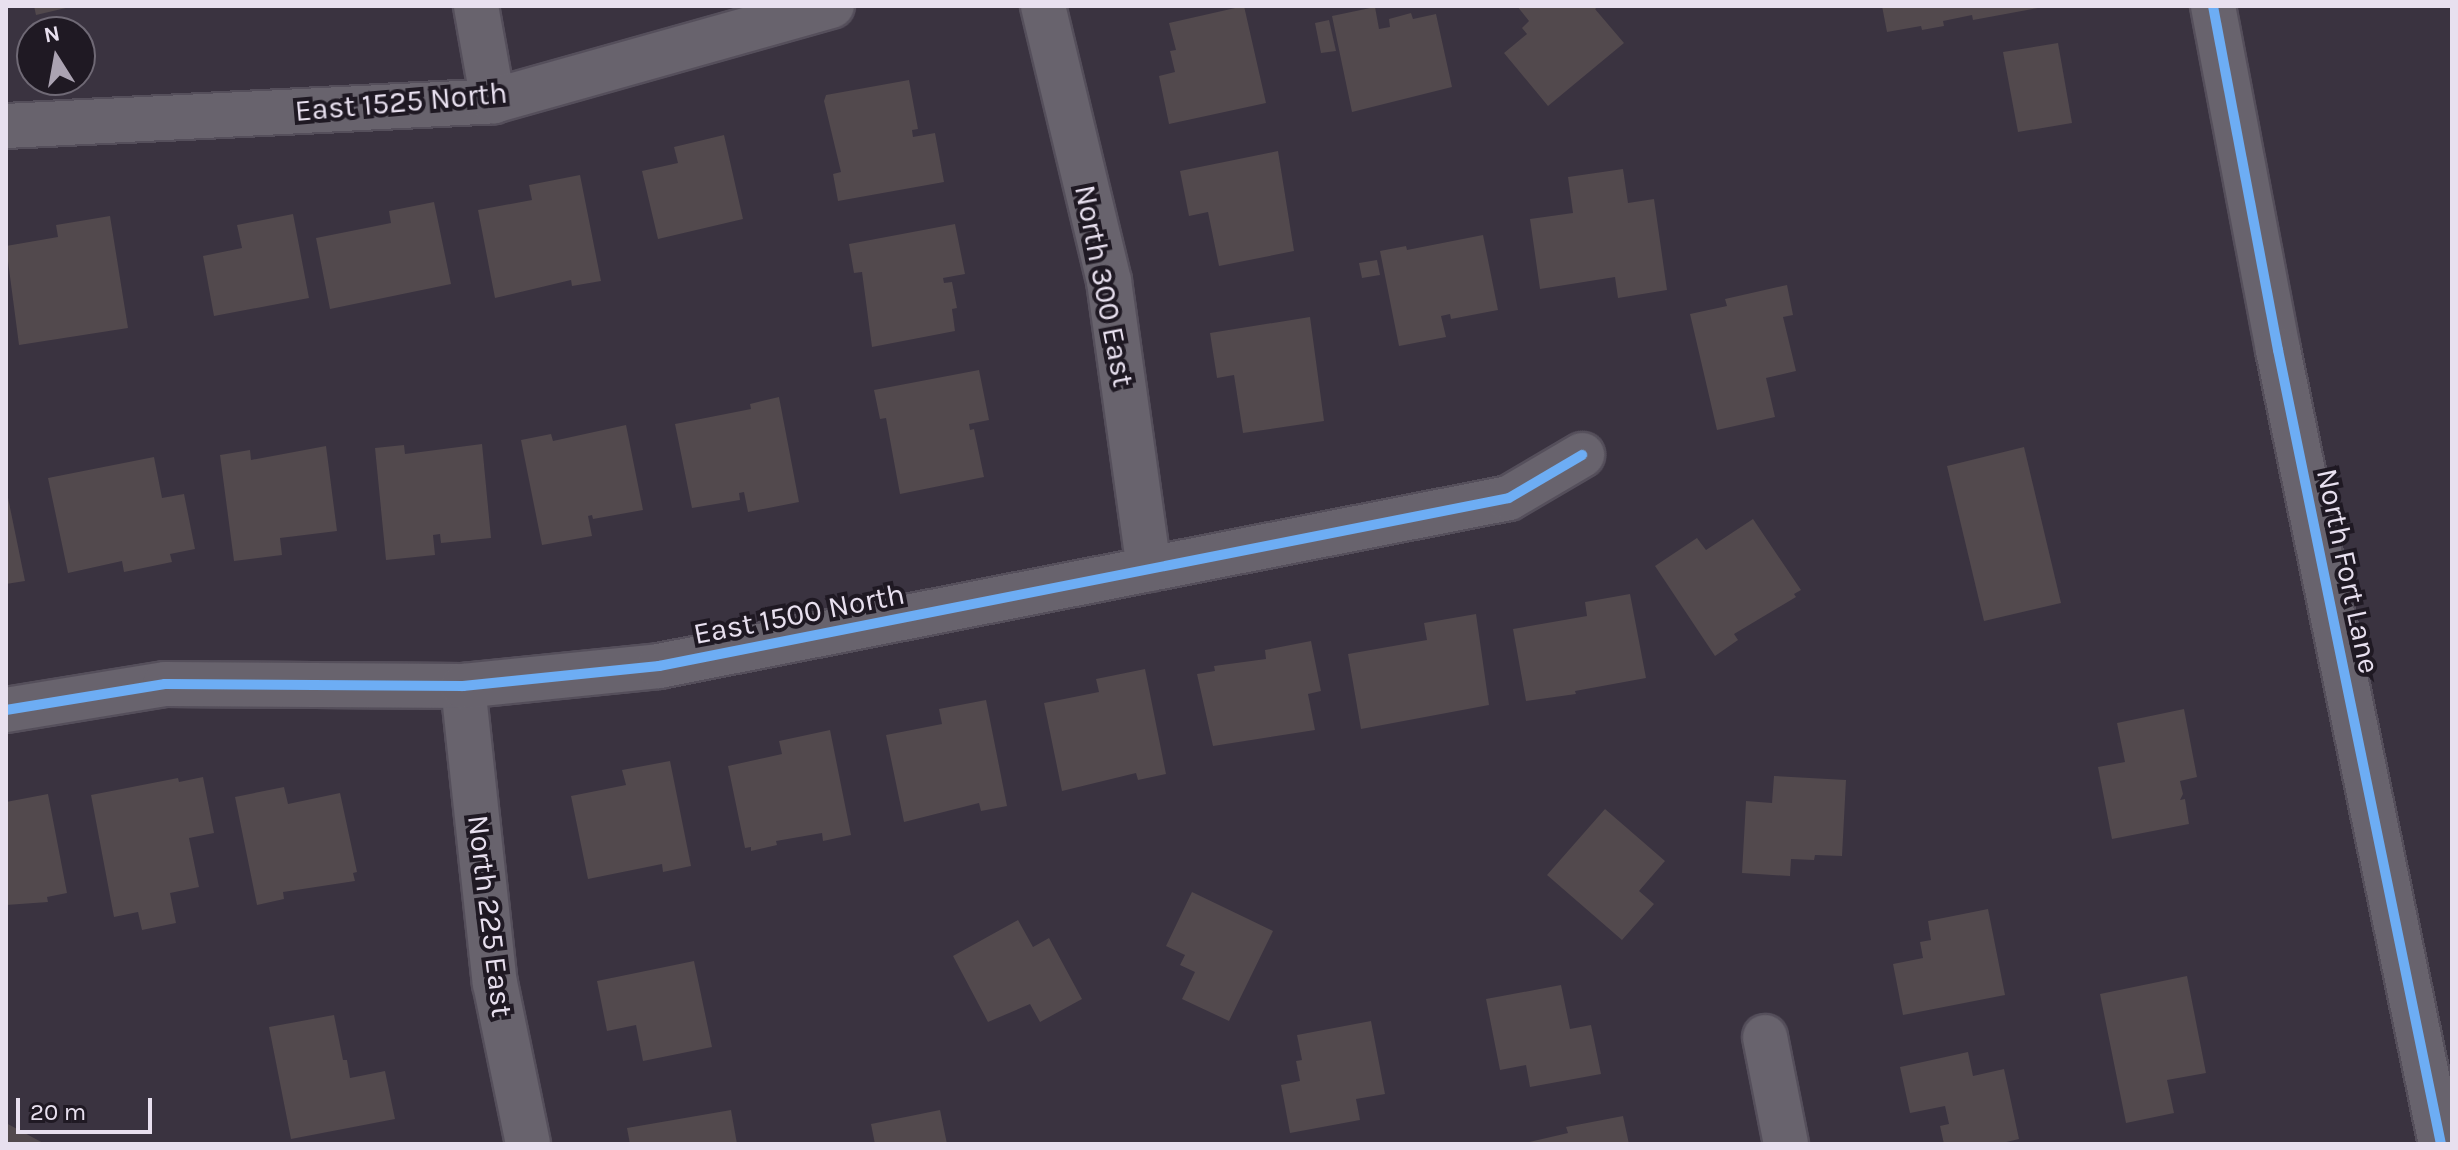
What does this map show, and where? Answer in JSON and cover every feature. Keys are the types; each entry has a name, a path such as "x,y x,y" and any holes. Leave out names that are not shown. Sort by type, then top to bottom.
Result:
{"street":[{"path":"476,6 493,101"},
{"name":"East 1525 North","path":"6,126 493,101 832,6"},
{"name":"North 300 East","path":"1043,6 1109,281 1149,569"},
{"name":"North Fort Lane","path":"2213,6 2278,350 2441,1144"},
{"name":"East 1500 North","path":"6,710 165,684 463,686 659,666 1509,498 1582,455"},
{"name":"North 225 East","path":"463,686 495,983 528,1144"},
{"path":"1765,1037 1786,1144"}],"building":[{"path":"34,6 70,6 70,7 36,15"},
{"path":"1244,6 1266,103 1169,124 1159,76 1175,72 1170,51 1176,50 1169,23"},
{"path":"1517,6 1599,6 1595,9 1624,43 1548,106 1504,53 1527,34 1522,28 1529,21"},
{"path":"1882,6 2038,8 1973,20 1972,15 1943,21 1944,26 1922,30 1921,26 1887,32"},
{"path":"1375,7 1379,29 1390,27 1389,19 1411,13 1413,19 1436,14 1452,87 1352,112 1332,16"},
{"path":"1329,20 1336,51 1321,53 1315,23"},
{"path":"2058,43 2072,123 2018,132 2003,52"},
{"path":"909,80 918,129 912,130 913,137 935,133 944,182 838,201 833,174 841,172 824,101 826,95"},
{"path":"724,135 743,219 658,239 642,171 678,163 674,147"},
{"path":"1278,151 1294,251 1219,266 1208,212 1189,216 1180,171"},
{"path":"1623,169 1628,203 1654,199 1667,290 1618,298 1615,277 1540,289 1530,219 1573,213 1568,177"},
{"path":"580,175 601,281 572,286 571,280 495,298 478,210 532,200 529,185"},
{"path":"434,202 451,284 330,309 316,238 391,223 389,211"},
{"path":"293,214 309,298 214,316 203,256 242,248 237,225"},
{"path":"110,216 128,328 19,345 6,246 58,237 56,225"},
{"path":"955,224 965,274 943,278 944,283 952,282 957,308 952,309 955,331 872,347 862,272 854,273 849,244"},
{"path":"1483,235 1498,310 1451,319 1450,314 1441,316 1446,337 1399,346 1380,251 1406,246 1407,250"},
{"path":"1377,260 1380,275 1362,278 1359,263"},
{"path":"1787,285 1793,315 1783,317 1796,371 1766,378 1775,417 1717,430 1690,314 1727,306 1725,299"},
{"path":"1310,317 1324,421 1243,433 1234,375 1217,378 1210,333"},
{"path":"979,370 989,420 969,424 970,430 974,429 984,477 900,494 886,418 880,419 874,390"},
{"path":"779,397 799,502 748,512 744,492 739,493 740,500 692,508 675,424 751,409 750,404"},
{"path":"626,425 643,510 593,519 592,515 588,516 592,536 542,545 521,440 551,434 553,441"},
{"path":"482,444 491,538 441,543 440,534 433,535 435,555 386,560 375,448 404,445 405,454"},
{"path":"326,446 337,531 280,538 282,555 234,561 220,455 250,450 251,460"},
{"path":"2024,447 2061,603 1984,621 1947,466"},
{"path":"154,457 162,498 184,494 195,549 170,554 172,562 124,572 122,561 68,573 48,478"},
{"path":"6,488 25,581 6,584"},
{"path":"1753,519 1801,590 1794,594 1796,597 1734,634 1738,640 1715,656 1655,566 1697,538 1706,550"},
{"path":"1630,594 1646,678 1575,691 1576,694 1526,701 1513,629 1587,616 1585,602"},
{"path":"1476,614 1489,705 1361,729 1348,654 1427,640 1424,623"},
{"path":"1311,641 1321,691 1308,694 1315,730 1213,746 1197,674 1215,671 1214,666 1266,659 1265,650"},
{"path":"1145,669 1166,774 1138,780 1136,773 1062,791 1044,703 1099,692 1096,679"},
{"path":"986,700 1007,806 981,811 979,803 904,822 886,735 942,724 939,709"},
{"path":"2184,709 2197,777 2180,781 2183,794 2180,800 2185,799 2189,824 2112,839 2098,767 2125,762 2117,723"},
{"path":"830,730 851,835 823,841 822,833 776,841 777,845 751,851 751,847 745,848 728,766 782,754 779,741"},
{"path":"670,761 691,866 663,872 662,864 588,879 571,796 626,785 622,770"},
{"path":"1774,776 1846,780 1842,856 1815,855 1814,860 1791,859 1790,876 1742,873 1746,801 1772,803"},
{"path":"203,777 214,833 189,838 199,887 170,893 176,923 142,930 138,912 114,917 91,795 178,778 179,782"},
{"path":"284,787 288,804 340,793 357,872 353,873 355,881 283,892 284,899 257,905 235,797"},
{"path":"48,794 67,893 47,897 48,902 6,905 6,802"},
{"path":"1605,809 1665,861 1639,891 1654,904 1622,940 1547,875"},
{"path":"1192,892 1273,931 1229,1021 1182,999 1195,972 1180,965 1185,955 1166,946"},
{"path":"1988,909 2005,995 1903,1015 1893,964 1923,958 1920,942 1931,940 1928,921"},
{"path":"1018,920 1033,947 1049,938 1082,999 1040,1022 1030,1004 988,1022 953,956"},
{"path":"694,961 712,1047 643,1061 636,1025 607,1031 597,981"},
{"path":"2187,976 2206,1073 2167,1080 2174,1113 2126,1123 2100,994"},
{"path":"1561,985 1570,1029 1591,1025 1601,1074 1530,1087 1526,1065 1500,1070 1486,999"},
{"path":"334,1015 350,1078 385,1071 395,1119 291,1139 269,1027"},
{"path":"1371,1021 1385,1094 1356,1099 1360,1120 1290,1133 1281,1085 1300,1081 1296,1061 1302,1060 1297,1035"},
{"path":"1968,1052 1973,1076 2004,1069 2019,1139 1998,1144 1944,1144 1940,1126 1949,1124 1945,1106 1910,1113 1900,1067"},
{"path":"731,1110 737,1144 630,1144 627,1128"},
{"path":"940,1110 947,1144 875,1144 871,1124"},
{"path":"1623,1116 1629,1144 1521,1144 1568,1133 1566,1127"},
{"path":"6,1123 45,1144 6,1144"}],"cycle path":[{"path":"2213,6 2278,350 2441,1144"},
{"path":"6,710 165,684 463,686 659,666 1509,498 1582,455"}]}
